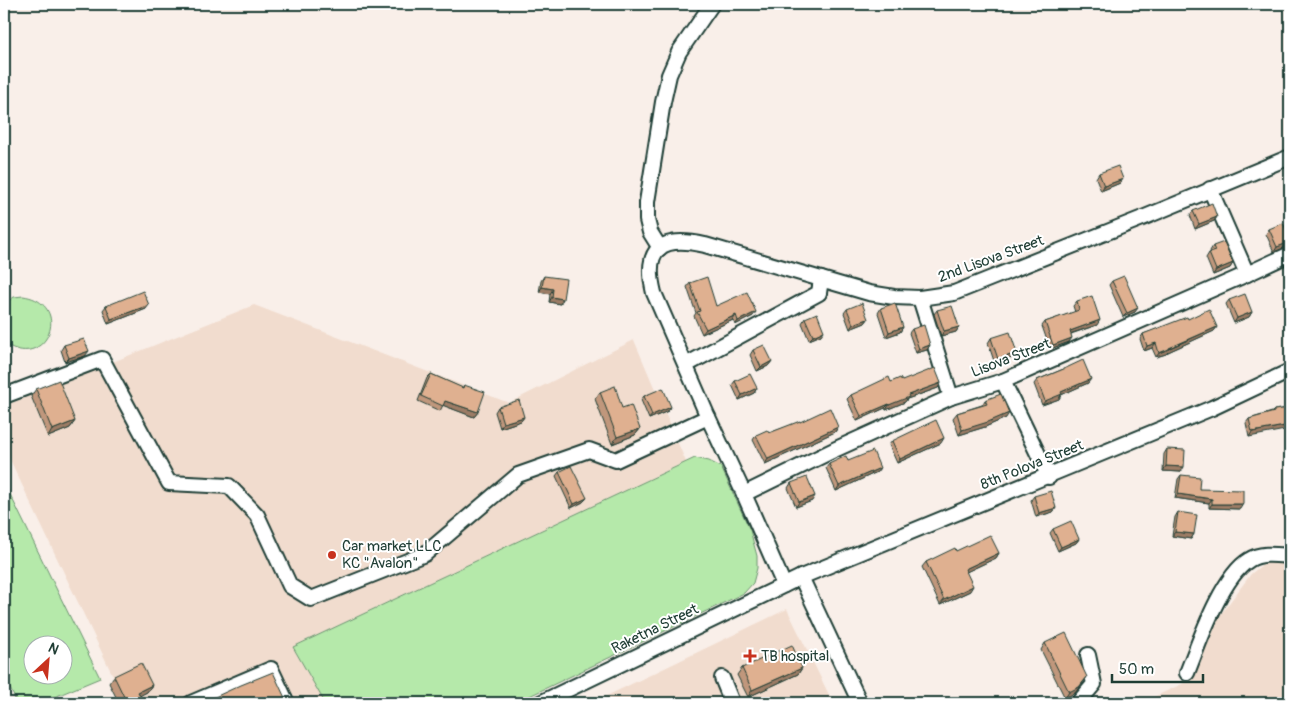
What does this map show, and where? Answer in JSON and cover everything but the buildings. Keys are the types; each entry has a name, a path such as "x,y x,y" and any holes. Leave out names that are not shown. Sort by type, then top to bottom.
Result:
{"street":[{"path":"712,4 679,52 669,75 663,102 648,202 647,220 650,232 660,248 652,258 650,266 652,284 654,293 708,417 784,585"},
{"name":"2nd Lisova Street","path":"660,248 669,242 689,241 869,292 894,297 920,298 954,293 1290,157"},
{"path":"1210,190 1247,274"},
{"name":"Lisova Street","path":"744,494 951,396 1003,381 1290,254"},
{"path":"686,365 819,293 821,279"},
{"path":"920,298 951,396"},
{"path":"4,396 102,359 169,483 229,486 257,515 290,586 311,599 425,554 518,475 589,450 616,460 708,417"},
{"name":"8th Polova Street","path":"784,585 1212,408 1290,371"},
{"path":"1003,381 1049,476"},
{"path":"1187,674 1224,587 1237,571 1249,560 1260,555 1290,556"},
{"path":"801,577 860,703"},
{"name":"Raketna Street","path":"540,703 784,585"},
{"path":"1078,703 1094,684 1088,655"},
{"path":"192,703 271,670 287,703"},
{"path":"722,678 731,703"}],"shaded area":[{"name":"Car market LLC KC \"Avalon\"","path":"254,305 509,403 634,340 686,462 293,647 325,703 136,703 115,680 4,447 4,406"},
{"path":"1269,559 1290,562 1290,703 1141,703 1191,678 1218,618 1251,574"},
{"name":"TB hospital","path":"787,609 833,703 592,703"}],"green space":[{"path":"23,296 39,301 48,311 51,322 49,333 42,343 32,349 19,350 4,343 4,304 14,297"},
{"path":"695,458 709,461 721,467 750,530 757,556 757,568 753,583 744,593 515,703 325,703 293,647"},
{"path":"4,482 100,678 40,703 17,703 4,676"}],"place":[{"name":"Car market LLC KC \"Avalon\"","path":"332,555"},
{"name":"TB hospital","path":"750,656"}]}
